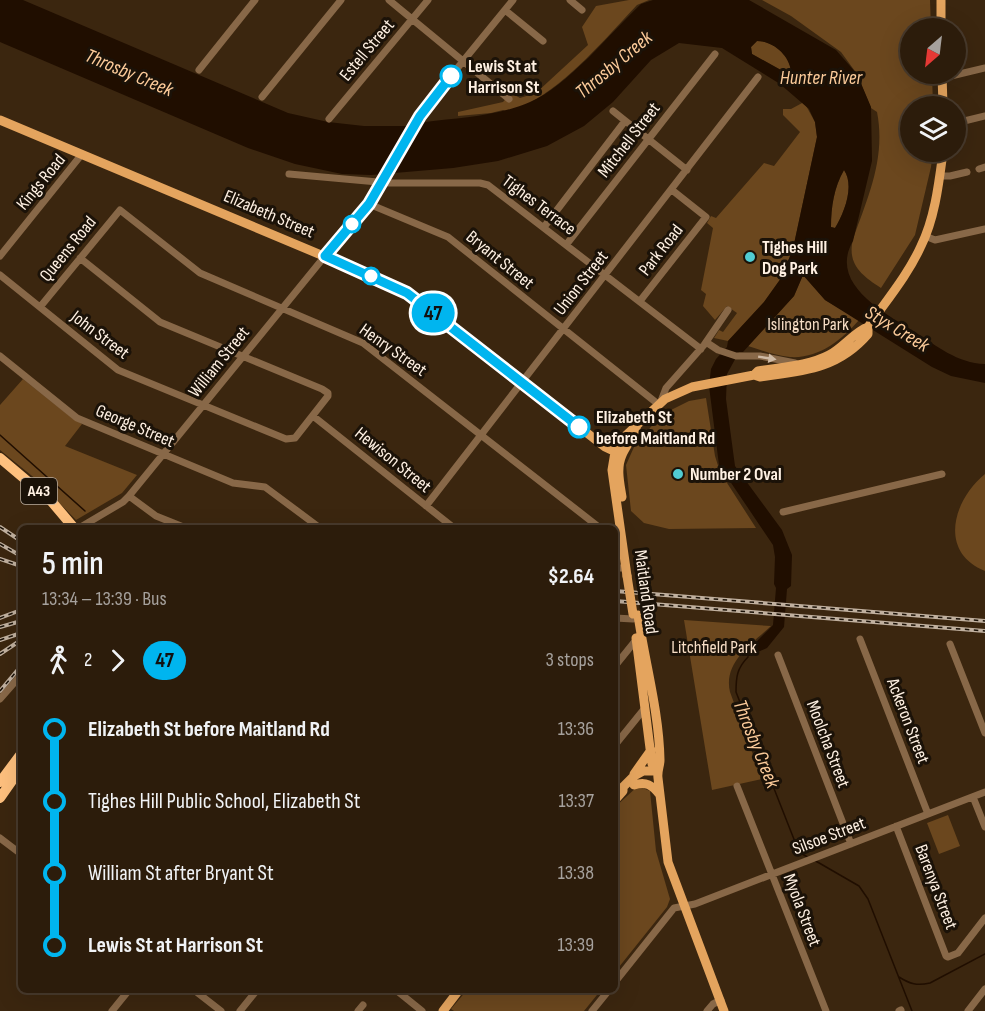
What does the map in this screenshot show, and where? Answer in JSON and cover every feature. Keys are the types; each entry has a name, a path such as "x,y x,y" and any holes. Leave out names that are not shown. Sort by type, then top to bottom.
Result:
{"highway":[{"name":"A43","path":"0,458 52,502 73,525"},
{"name":"A43","path":"0,467 45,504 63,525"},
{"path":"0,782 18,758"},
{"path":"0,798 18,772"}],"main road":[{"path":"941,18 942,0"},
{"name":"Elizabeth Street","path":"0,120 325,256 407,293 607,449 618,454"},
{"name":"Maitland Road","path":"617,525 613,478 618,454 634,437 637,425 659,402 681,390 706,384 754,375 760,377 789,373 828,364 855,348 868,334 868,327 913,261 925,236 942,162"},
{"name":"Maitland Road","path":"754,375 758,371 798,364 831,354 861,329 868,327"},
{"name":"Maitland Road","path":"618,454 629,574 657,729 660,762 654,771"},
{"name":"Maitland Road","path":"618,530 629,574"},
{"name":"Maitland Road","path":"635,616 652,764 660,795 668,862 724,1011"},
{"path":"634,781 651,750"},
{"path":"618,797 623,791 623,787 634,781 645,770 654,771"},
{"path":"634,781 648,784 660,795"},
{"path":"442,1011 457,993"}],"street":[{"path":"199,70 255,0"},
{"path":"262,97 341,0"},
{"path":"388,0 509,99"},
{"name":"Estell Street","path":"329,119 428,0"},
{"name":"William Street","path":"81,525 123,502 164,454 371,200 424,109 513,0"},
{"path":"570,0 582,10"},
{"path":"505,10 543,42"},
{"name":"Mitchell Street","path":"567,244 715,54"},
{"path":"966,72 985,68"},
{"name":"Union Street","path":"426,506 758,77"},
{"path":"613,111 687,170"},
{"path":"966,121 985,116"},
{"path":"544,227 625,121"},
{"name":"Kings Road","path":"0,256 82,154"},
{"path":"940,176 966,172"},
{"name":"Tighes Terrace","path":"289,174 389,183 480,183 488,185 701,349"},
{"name":"Park Road","path":"640,302 706,217 672,190"},
{"name":"Bryant Street","path":"371,200 448,237 564,330 659,402"},
{"name":"Queens Road","path":"40,307 120,210"},
{"name":"Henry Street","path":"120,210 200,273 363,343 596,525"},
{"path":"925,236 935,240 985,229"},
{"path":"80,258 159,322 328,393 313,416"},
{"name":"John Street","path":"0,275 118,370 286,439 293,440 313,416"},
{"path":"659,402 666,388 701,349 728,310"},
{"path":"706,342 718,351 736,356 760,356 798,364"},
{"name":"George Street","path":"0,356 77,418 233,483 260,485 275,492 316,525"},
{"name":"Hewison Street","path":"313,416 450,525"},
{"path":"783,512 942,474"},
{"path":"129,496 156,516 178,525"},
{"path":"618,544 623,548"},
{"path":"618,569 629,574"},
{"path":"618,618 635,616"},
{"name":"Ackeron Street","path":"861,639 928,814"},
{"path":"618,662 636,640"},
{"path":"950,644 985,734"},
{"name":"Moolcha Street","path":"778,655 851,844"},
{"path":"0,699 18,678"},
{"path":"618,741 645,708"},
{"name":"Myola Street","path":"737,786 826,1011"},
{"name":"Silsoe Street","path":"618,978 674,908 693,905 985,792"},
{"path":"973,797 985,827"},
{"name":"Barenya Street","path":"896,826 945,954 948,957 958,953 985,918"},
{"path":"0,838 18,852"},
{"path":"968,1011 985,989"},
{"path":"112,1011 127,993"},
{"path":"198,993 221,1011"},
{"path":"240,1011 255,993"},
{"path":"400,993 422,1011"},
{"path":"592,1011 607,993"},
{"path":"707,1011 721,1000"}],"green space":[{"path":"629,0 649,0 637,5 586,59 543,95 526,105 506,111 458,116 458,112 503,102 511,93 520,98 536,93 588,45 582,27 596,6"},
{"name":"Islington Park","path":"762,0 930,0 931,18 900,18 900,84 932,84 933,96 900,96 900,162 932,162 931,167 915,235 881,288 857,268 852,255 853,239 870,192 877,161 879,129 877,112 871,108 857,74 841,52 791,16"},
{"path":"757,41 769,43 780,50 788,60 791,71 788,74 752,54 751,47"},
{"path":"804,102 815,122 817,137 794,244 784,274 764,302 728,341 714,338 719,330 723,332 737,313 727,306 715,320 703,306 706,294 701,290 713,228 707,223 711,216 716,218 764,163 774,166 800,132 783,115 783,109 791,109"},
{"path":"844,170 848,184 847,199 835,228 831,227 832,204 835,190"},
{"name":"Islington Park","path":"803,275 825,300 859,320 829,347 810,355 790,357 748,346 794,296"},
{"path":"23,379 82,424 65,446 137,475 122,493 76,520 37,480 0,450 0,405"},
{"path":"706,398 715,456 720,472 756,528 669,529 644,523 631,511 626,465 634,447 661,415 689,401"},
{"path":"985,474 985,571 970,562 961,551 956,539 955,525 965,497"},
{"name":"Litchfield Park","path":"684,620 771,626 741,654 731,672 729,681 730,692 762,779 712,790"},
{"path":"638,786 650,791 656,851 670,899 667,907 618,968 618,804"},
{"path":"948,815 960,846 939,854 927,823"},
{"path":"464,993 599,993 584,1011 454,1011 451,1009"}],"water":[{"name":"Hunter River","path":"0,0 23,0 288,113 328,122 364,126 419,126 425,122 479,116 530,102 574,72 641,4 653,0 749,0 836,50 857,74 871,107 872,161 853,241 847,256 848,271 854,284 863,295 889,316 939,348 965,361 985,364 985,383 951,376 932,367 825,300 803,275 794,296 743,352 739,352 727,374 726,399 735,466 782,530 792,555 791,586 787,589 784,627 767,648 747,657 758,640 773,625 776,588 774,584 775,557 773,545 719,465 709,386 711,369 716,359 727,347 728,341 764,302 784,274 794,244 817,137 815,122 809,109 780,84 722,48 679,43 651,60 613,102 584,126 547,146 498,161 453,168 371,175 342,174 295,164 248,148 0,42","holes":["757,41 769,43 784,54 791,71 788,74 752,54 751,47","844,170 848,184 847,199 835,228 831,227 832,205 835,190"]}],"waterway":[{"path":"0,435 85,511"},
{"name":"Throsby Creek","path":"748,657 738,673 736,692 799,852 809,858"},
{"name":"Throsby Creek","path":"814,860 859,886 868,899 912,1011"},
{"path":"899,977 914,984 930,983 985,954"}],"railway":[{"path":"0,527 18,539"},
{"path":"0,544 18,554"},
{"path":"0,559 18,565"},
{"path":"618,591 985,621"},
{"path":"618,601 985,631"},
{"path":"0,618 18,611"},
{"path":"0,627 18,622"},
{"path":"0,640 18,634"},
{"path":"0,654 18,642"},
{"path":"0,691 18,670"}],"bus line":[{"name":"47","path":"451,76 424,109 369,204 325,256 396,286 407,293 579,427"}],"place":[{"name":"Lewis St at Harrison St","path":"451,76"},
{"name":"Tighes Hill Dog Park","path":"750,257"},
{"name":"Elizabeth St before Maitland Rd","path":"579,427"},
{"name":"Number 2 Oval","path":"678,474"}],"water label":[{"name":"Styx Creek","path":"897,329"}]}
